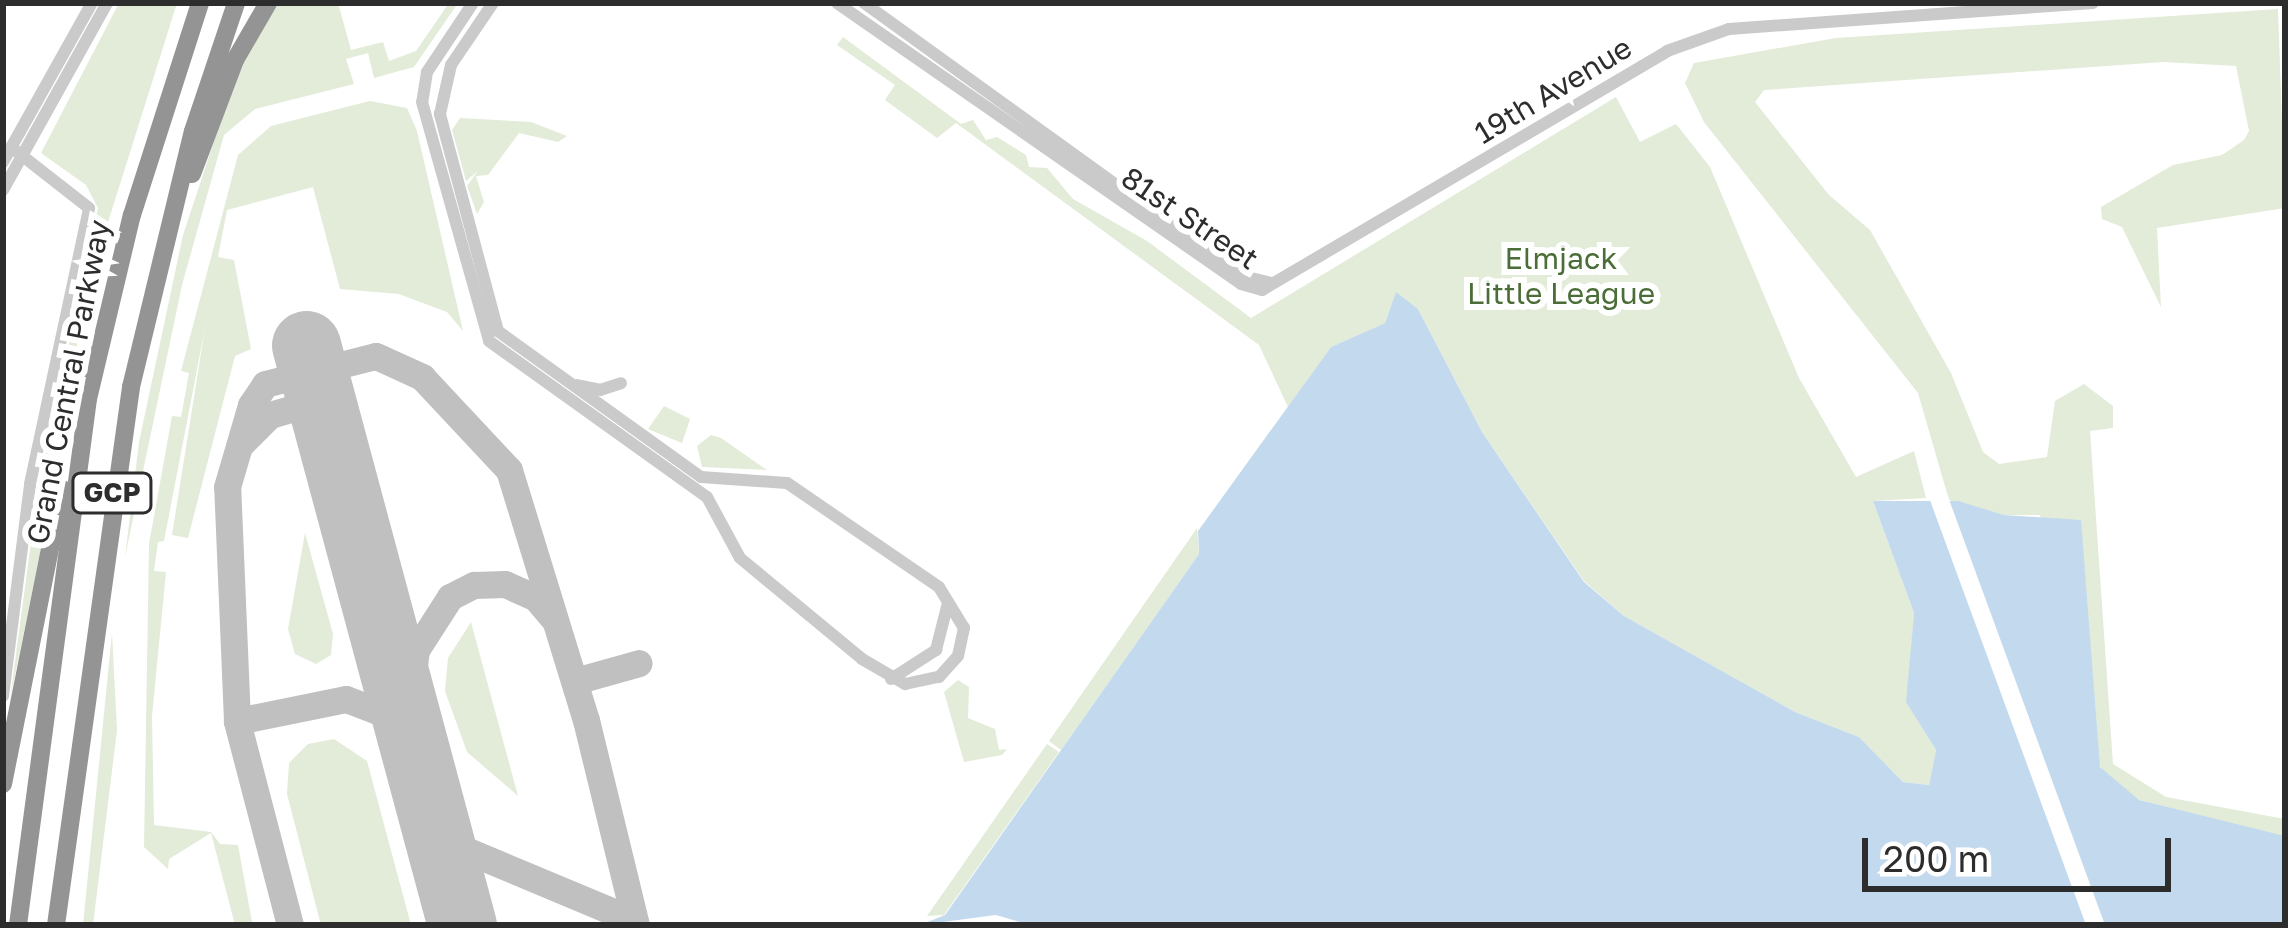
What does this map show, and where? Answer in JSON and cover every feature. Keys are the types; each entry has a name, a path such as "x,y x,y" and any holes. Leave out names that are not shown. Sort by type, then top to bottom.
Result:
{"highway":[{"name":"Grand Central Parkway","path":"18,925 88,399 127,233 200,3"},
{"name":"Grand Central Parkway","path":"56,925 111,498 170,222 236,3"},
{"path":"170,222 236,60 268,3"},
{"path":"3,784 48,538 88,399"},
{"path":"68,842 68,925"}],"street":[{"path":"3,190 17,152 92,3"},
{"path":"3,161 17,152 107,3"},
{"path":"473,3 422,90 493,345 707,497 740,558 891,679 925,683 954,663 964,628 947,596 790,485 703,479 495,326 460,224 441,97 455,57 493,3"},
{"name":"81st Street","path":"837,3 1241,284 1262,290 1281,283"},
{"name":"81st Street","path":"864,3 1243,276 1281,283"},
{"name":"19th Avenue","path":"1281,283 1667,51 1729,28 2092,3"},
{"path":"3,696 34,462 89,213 83,199 17,152"},
{"path":"565,381 600,390 621,382"},
{"path":"891,679 936,650 949,619 947,596"}],"green space":[{"path":"119,3 177,3 109,219 10,699 38,490 98,208 86,185 41,153"},
{"path":"277,3 338,3 351,50 383,42 389,61 416,51 449,3 458,3 414,67 374,78 368,53 346,59 354,84 255,109 224,135 182,285 125,557 139,442 183,235 237,72"},
{"path":"2278,9 2285,208 2157,228 2161,307 2122,227 2102,219 2101,207 2173,165 2222,155 2244,140 2249,131 2236,66 2163,62 1764,90 1755,102 1829,195 1870,230 1951,373 1983,452 1999,464 2047,457 2055,401 2084,384 2113,406 2113,428 2090,431 2113,764 2166,797 2285,819 2282,837 2139,800 2110,781 2100,766 2040,515 2004,515 1949,500 1918,393 1704,122 1685,83 1694,63 1836,38"},
{"name":"Elmjack Little League","path":"843,37 961,124 973,120 986,140 997,137 1026,155 1029,167 1047,168 1073,199 1147,241 1251,318 1616,97 1640,142 1676,124 1710,167 1799,378 1856,477 1914,451 1926,498 1873,501 1914,613 1907,702 1936,750 1929,785 1903,782 1859,737 1795,712 1624,616 1584,581 1482,432 1418,309 1396,293 1385,323 1331,347 1288,407 1259,345 956,123 937,138 885,100 895,85 837,45"},
{"path":"370,101 407,108 417,131 463,331 447,312 399,294 340,289 313,187 227,210 218,257 234,260 251,349 235,356 188,538 172,535 205,328 164,541 158,542 154,571 166,572 152,716 154,825 211,832 220,844 238,845 252,922 235,925 211,833 169,859 168,869 144,847 149,544 172,416 181,417 189,373 181,371 238,155 271,126"},
{"path":"460,118 531,122 567,136 558,142 519,133 488,175 476,176 484,202 477,214 467,186 478,171 466,181 452,130"},
{"path":"664,406 690,419 682,443 648,429"},
{"path":"711,435 767,470 702,467 697,446"},
{"path":"1197,528 1199,554 1061,750 1049,741"},
{"path":"305,533 333,634 331,655 316,664 295,654 288,629"},
{"path":"471,622 518,796 467,752 445,691 448,658"},
{"path":"112,633 117,730 93,925 83,925"},
{"path":"958,680 969,687 968,718 995,729 999,750 1007,749 1002,755 964,762 944,692"},
{"path":"334,739 367,761 411,925 321,925 287,794 289,763 308,744"},
{"path":"1047,744 1059,752 944,915 927,916"}],"water":[{"path":"1396,292 1418,309 1482,432 1584,582 1624,616 1795,712 1859,737 1903,782 1929,785 1936,750 1906,702 1914,613 1873,501 1958,501 2004,515 2081,520 2100,767 2139,800 2285,836 2285,925 1030,925 996,915 920,925 945,915 1199,554 1198,531 1331,347 1385,323"}],"pier":[{"path":"1927,492 1947,494 2105,925 2086,925"}],"taxiway":[{"path":"290,925 237,721 227,487 251,405 265,384 376,356 422,377 509,470 586,720 636,925"},
{"path":"241,444 270,415 321,400"},
{"path":"407,720 416,650 450,597 474,585 505,584 536,598 553,618"},
{"path":"575,681 639,663"},
{"path":"237,721 346,699 382,713 416,754"},
{"path":"439,839 635,921"}],"runway":[{"path":"306,345 462,925"}]}
